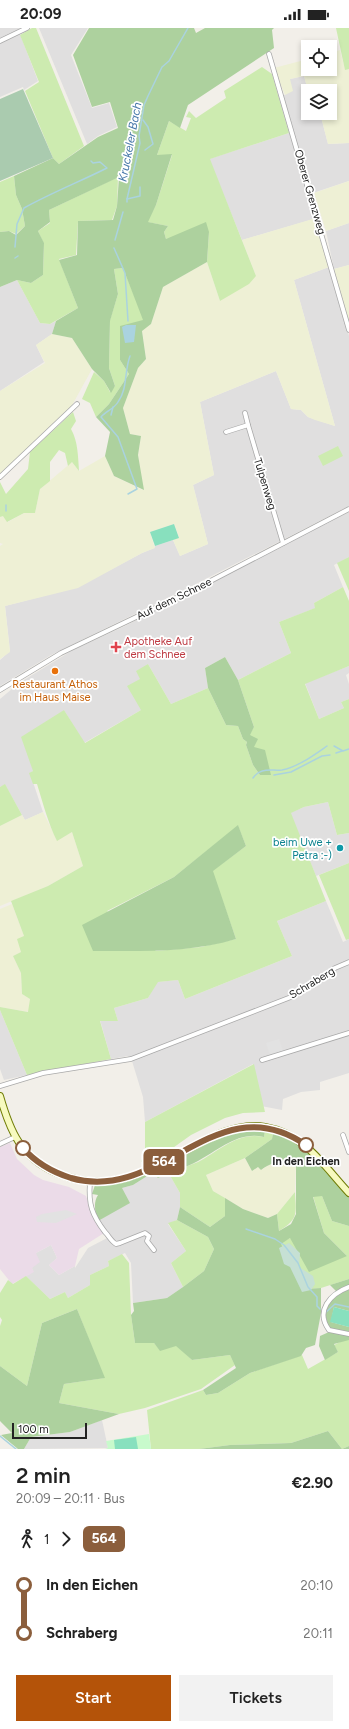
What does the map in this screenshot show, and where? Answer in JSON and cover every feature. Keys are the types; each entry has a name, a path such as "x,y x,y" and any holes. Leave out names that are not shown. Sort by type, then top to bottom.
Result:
{"main road":[{"path":"0,1096 15,1138 36,1162 54,1171 90,1182 118,1180 138,1174 218,1134 240,1128 257,1126 283,1132 306,1145 349,1192"}],"street":[{"path":"0,41 27,28"},
{"name":"Oberer Grenzweg","path":"269,54 349,330"},
{"path":"0,477 77,404"},
{"name":"Tulpenweg","path":"245,413 283,543"},
{"path":"226,432 248,425"},
{"name":"Auf dem Schnee","path":"0,690 61,653 192,590 349,509"},
{"name":"Schraberg","path":"0,1086 43,1073 131,1059 291,997 335,968 349,962"},
{"path":"262,1060 349,1033"},
{"path":"343,1135 349,1152"},
{"path":"0,1144 15,1138"},
{"path":"90,1182 90,1206 97,1222 112,1241 116,1244 145,1233 149,1236 147,1241 154,1250"},
{"path":"349,1287 336,1293 328,1300 324,1314 325,1325 329,1330 349,1334"}],"shaded area":[{"path":"0,28 29,28 20,34 38,81 24,90 23,87 0,97"},
{"path":"39,28 88,28 71,55 92,108 109,103 117,127 98,136 87,144"},
{"path":"304,76 306,84 301,84 301,120 322,120 328,144 349,143 349,181 307,195 314,219 242,240 209,159 289,133 278,95 285,95 290,79"},
{"path":"349,223 349,265 334,269 326,231"},
{"path":"329,267 349,336 349,506 188,588 51,655 0,686 0,660 10,651 5,606 78,587 154,548 155,546 173,540 180,556 208,544 193,485 214,475 200,402 276,371 291,409 301,410 308,417 335,426 294,280"},
{"path":"17,280 40,323 50,324 56,321 52,334 36,345 44,362 0,391 0,287"},
{"path":"349,510 349,557 334,565 343,587 314,603 316,608 279,622 291,653 238,680 225,657 205,668 208,688 171,704 148,664 141,679 141,710 84,743 64,710 33,771 30,773 43,812 25,820 5,785 0,787 0,699 19,683 73,650 125,626"},
{"path":"349,666 349,673 346,675 349,684 349,699 341,702 344,708 319,719 305,683"},
{"path":"328,802 337,835 349,833 349,863 316,876 290,813 304,807"},
{"path":"326,901 343,942 349,939 349,1073 320,1082 320,1090 301,1092 283,1099 282,1110 261,1106 253,1064 145,1122 143,1097 132,1061 128,1056 111,1059 100,1020 118,1021 114,1008 148,998 157,982 178,980 185,999 292,956 277,921"},
{"path":"0,1010 27,1075 4,1080 0,1069"},
{"path":"279,1039 283,1051 270,1055 266,1043"},
{"path":"10,1143 17,1159 34,1175 43,1180 69,1187 86,1196 95,1222 104,1233 79,1249 75,1266 59,1275 49,1265 57,1258 51,1245 36,1253 40,1262 32,1268 34,1272 12,1284 0,1269 0,1147"},
{"path":"168,1172 180,1193 180,1207 177,1220 168,1224 186,1251 171,1263 183,1287 167,1298 133,1303 131,1263 125,1253 108,1261 109,1266 90,1275 90,1285 68,1298 65,1292 50,1299 26,1276 33,1272 32,1268 36,1253 51,1245 57,1258 49,1265 59,1275 75,1266 75,1268 88,1248 111,1236 98,1221 122,1188 133,1185 152,1173 158,1178"},
{"path":"66,1210 77,1214 56,1223 37,1222 36,1217 42,1214"},
{"path":"102,1420 108,1448 24,1449 31,1437 70,1432"}],"green space":[{"path":"32,28 36,28 84,146 59,164 53,158 25,91 39,82 20,35"},
{"path":"89,28 194,28 196,33 205,28 274,28 272,30 274,48 188,105 180,128 169,121 157,155 172,154 156,205 148,222 168,226 164,232 166,239 206,222 209,232 207,262 163,287 151,324 142,331 146,359 138,368 123,408 130,434 141,436 138,455 144,490 114,476 105,456 110,432 96,417 109,404 129,374 120,360 120,326 143,320 123,268 114,269 118,294 110,321 109,368 115,386 111,393 104,381 92,369 72,338 52,334 56,321 78,308 59,260 77,255 78,221 113,220 117,206 119,177 49,210 50,222 38,231 44,243 43,275 31,283 17,280 0,287 0,232 9,231 16,235 25,226 22,209 16,195 14,176 53,158 59,164 98,137 118,128 110,102 92,107 73,55"},
{"path":"336,28 349,28 349,69 345,70"},
{"path":"340,50 345,69 349,69 349,143 328,144 322,120 337,120 337,84 306,84 304,76 337,76 337,51"},
{"path":"301,61 301,76 304,76 290,79 293,91 285,95 274,68"},
{"path":"262,67 272,74 289,133 210,159 256,276 249,284 220,301 207,262 209,232 166,239 164,232 168,226 147,222 156,205 172,155 157,155 169,121 186,131 191,118 186,117 189,111 196,118 226,98 224,91"},
{"path":"23,89 53,158 0,181 0,99"},
{"path":"14,176 16,195 22,209 25,226 16,234 9,231 0,232 0,182"},
{"path":"118,177 117,206 112,220 78,221 76,255 59,259 78,308 50,324 40,323 17,280 31,283 43,275 44,244 38,231 50,223 49,210"},
{"path":"349,181 349,223 326,231 314,193"},
{"path":"316,218 329,267 294,280 335,426 308,417 301,410 291,409 276,371 200,402 214,475 193,485 208,544 180,556 173,540 179,537 174,524 150,532 155,548 142,553 78,588 5,606 10,652 0,659 0,546 3,544 0,543 0,517 3,515 8,522 24,513 35,513 40,489 72,462 79,471 105,456 114,476 143,490 138,455 141,436 130,434 123,408 138,368 146,359 142,330 151,324 163,287 207,262 220,301 256,276 242,240"},
{"path":"349,265 349,325 334,269"},
{"path":"123,268 144,320 120,360 129,374 109,404 96,417 90,403 82,399 94,372 104,381 110,392 115,386 109,368 110,320 118,294 114,269"},
{"path":"52,334 72,338 92,369 70,409 0,475 0,391 45,363 36,345"},
{"path":"73,412 76,421 71,429 76,444 79,471 72,462 68,466 65,453 59,450 50,462 50,481 40,489 35,513 24,513 7,522 3,516 0,517 0,482 6,494 28,469 30,452"},
{"path":"338,446 343,456 323,466 318,456"},
{"path":"174,524 179,538 155,546 150,532"},
{"path":"349,557 349,591 337,563"},
{"path":"343,587 349,601 349,666 305,684 319,719 344,708 341,702 349,699 349,833 337,835 328,802 304,807 291,813 326,901 277,921 292,956 185,999 178,980 158,982 148,998 114,1008 118,1021 100,1021 111,1059 27,1075 0,1010 0,1007 28,1012 30,999 22,994 21,973 13,956 21,952 17,939 24,936 11,901 48,886 83,866 72,832 57,841 48,820 37,784 33,784 29,773 33,771 21,737 64,710 85,743 141,710 127,686 140,679 136,671 148,664 171,704 208,688 226,725 238,726 243,739 247,742 246,745 253,765 260,775 249,735 254,727 238,680 291,653 279,622 315,608 314,603","holes":["238,826 246,846 212,871 236,939 201,947 156,951 107,911 174,877"]},
{"path":"225,657 238,680 254,727 250,735 258,739 254,747 265,750 271,775 260,775 253,765 246,745 247,742 243,739 238,726 226,725 208,688 205,668"},
{"path":"5,784 22,815 0,826 0,787"},
{"path":"43,812 57,840 72,832 83,866 48,886 0,906 0,826 22,815 25,820"},
{"path":"238,825 246,846 213,871 236,939 219,944 183,949 93,951 82,925 174,877"},
{"path":"349,863 349,939 346,940 319,875"},
{"path":"12,904 24,936 21,952 13,956 21,973 22,994 30,999 29,1012 0,1007 0,909"},
{"path":"254,1064 265,1112 243,1113 225,1118 191,1135 170,1150 141,1162 145,1149 145,1122"},
{"path":"256,1129 265,1131 264,1137 255,1136 237,1139 188,1166 158,1178 152,1173 133,1185 122,1188 130,1203 98,1221 95,1201 98,1195 92,1194 95,1185 123,1182 136,1178 149,1173 230,1132"},
{"path":"265,1131 273,1133 272,1139 245,1158 206,1175 213,1191 225,1198 225,1216 210,1227 180,1207 180,1193 168,1172 198,1162 237,1139 255,1136 264,1137"},
{"path":"273,1133 291,1139 304,1148 349,1197 349,1226 332,1221 322,1196 313,1197 324,1233 347,1256 309,1272 290,1238 281,1244 304,1289 321,1288 321,1313 315,1345 306,1348 301,1356 250,1373 218,1393 206,1395 203,1390 236,1368 230,1355 192,1360 176,1346 160,1351 154,1343 135,1343 131,1315 134,1311 133,1303 167,1298 204,1271 214,1249 208,1237 177,1220 180,1207 210,1227 225,1216 225,1198 243,1209 268,1218 277,1214 279,1231 291,1224 296,1214 296,1162 278,1162 261,1170 258,1167 252,1171 245,1158 272,1139"},
{"path":"245,1158 252,1171 258,1167 261,1170 274,1162 290,1160 296,1162 295,1192 277,1214 268,1218 243,1209 213,1191 206,1175"},
{"path":"295,1192 295,1215 290,1223 279,1231 277,1214"},
{"path":"313,1196 322,1196 332,1221 349,1226 349,1279 321,1288 304,1289 280,1243 290,1238 347,1256 324,1233"},
{"path":"177,1220 208,1237 214,1249 204,1271 183,1287 171,1263 186,1251 168,1223"},
{"path":"289,1243 300,1253 299,1267 313,1276 315,1284 311,1290 302,1292 290,1267 284,1264 279,1248"},
{"path":"122,1254 129,1263 131,1315 135,1343 154,1343 160,1350 176,1345 192,1360 230,1355 235,1365 201,1389 145,1408 119,1414 59,1403 64,1384 104,1378 77,1309 42,1323 27,1386 0,1366 0,1326 2,1320 0,1317 0,1293 8,1280 13,1284 26,1276 50,1299 65,1292 68,1298 90,1285 90,1275 109,1266 108,1261"},
{"path":"349,1279 349,1311 334,1307 331,1322 349,1327 349,1340 334,1344 338,1352 325,1360 319,1346 320,1336 329,1332 325,1313 330,1302 339,1294 330,1285"},
{"path":"334,1307 349,1311 349,1327 330,1322"},
{"path":"77,1309 105,1378 64,1384 59,1403 119,1414 70,1432 31,1437 24,1449 18,1449 1,1435 12,1433 0,1421 0,1366 27,1386 42,1323"},
{"path":"344,1340 349,1340 349,1446 342,1449 328,1431 291,1443 230,1445 199,1449 151,1449 147,1410 203,1390 206,1395 218,1393 250,1373 302,1355 308,1369 338,1352 334,1345"},
{"path":"328,1431 342,1449 199,1449 230,1445 291,1443"},
{"path":"149,1434 151,1449 105,1449 108,1448 106,1441"},
{"path":"136,1437 138,1449 115,1449 114,1440"},
{"path":"349,1446 349,1449 342,1449"}],"water":[{"path":"126,325 136,325 134,342 125,343 122,327"}],"waterway":[{"name":"Kruckeler Bach","path":"127,199 140,143 139,136 144,105 162,67 169,61 188,28"},
{"path":"143,120 148,127 153,144 145,150"},
{"path":"15,247 17,224 24,208 44,197 107,168 100,162 93,163 91,161"},
{"path":"127,202 127,199 140,196 140,187"},
{"name":"Kruckeler Bach","path":"115,240 123,212"},
{"name":"Kruckeler Bach","path":"114,248 125,273 128,321"},
{"name":"Kruckeler Bach","path":"128,494 137,489 118,437 101,417 114,406 121,397 125,386 130,356"},
{"name":"Kruckeler Bach","path":"111,415 113,407"},
{"path":"6,505 6,511"},
{"path":"253,778 262,771 282,770 294,766 327,746"},
{"path":"334,746 343,751 349,749"},
{"path":"336,753 342,751"},
{"path":"274,775 291,772 322,756 330,755"},
{"path":"246,1229 275,1239 284,1245 298,1263 308,1287 317,1297 317,1306 320,1309"},
{"path":"325,1313 335,1304 349,1307"},
{"path":"0,1436 16,1449"}],"bus line":[{"name":"564","path":"23,1148 36,1162 62,1175 82,1181 103,1182 118,1180 138,1174 218,1134 229,1130 250,1126 275,1129 292,1136 306,1145"}],"place":[{"name":"Apotheke Auf dem Schnee","path":"116,647"},
{"name":"Restaurant Athos im Haus Maise","path":"55,671"},
{"name":"beim Uwe + Petra :-)","path":"340,848"},
{"name":"In den Eichen","path":"306,1145"}]}
